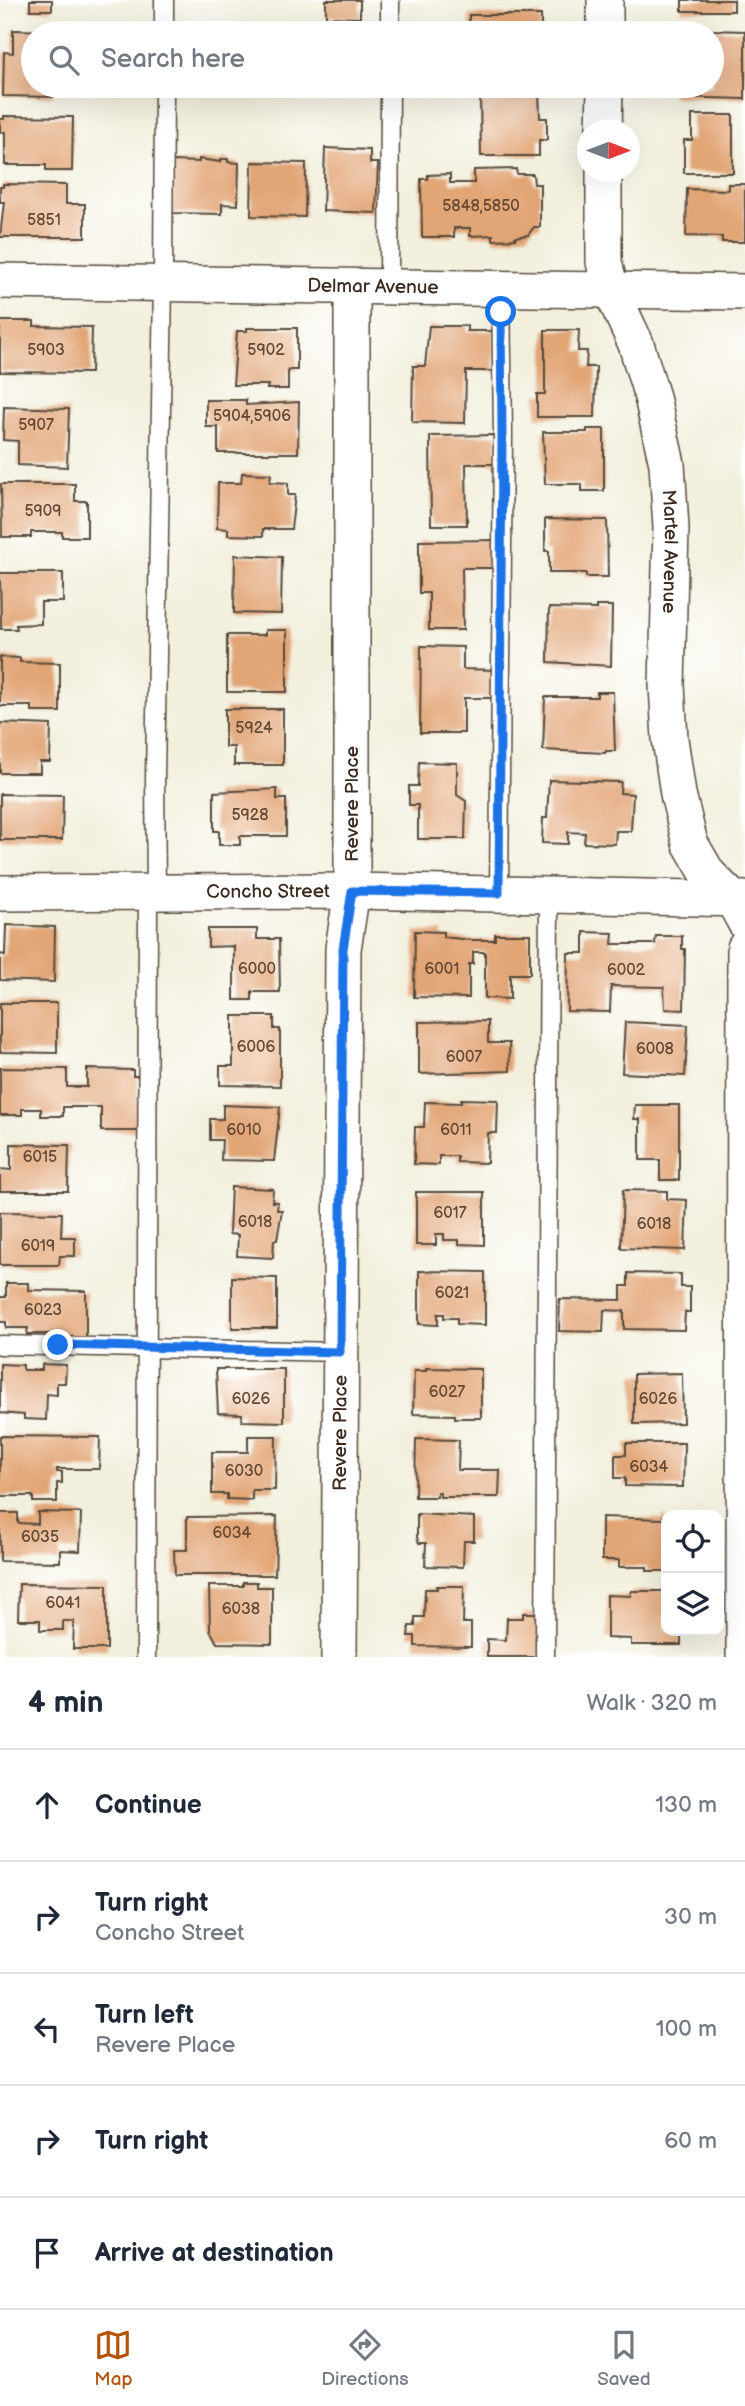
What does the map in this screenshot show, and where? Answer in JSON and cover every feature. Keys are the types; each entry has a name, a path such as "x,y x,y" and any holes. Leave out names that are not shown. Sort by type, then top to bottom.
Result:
{"street":[{"path":"605,0 605,21"},
{"path":"604,119 605,98"},
{"name":"Martel Avenue","path":"604,182 604,262 611,290 636,344 652,397 667,464 671,528 667,685 670,739 678,794 690,844 708,874 741,906"},
{"name":"Delmar Avenue","path":"0,281 745,292"},
{"name":"Revere Place","path":"339,1657 343,949 352,891 352,287"},
{"name":"Concho Street","path":"0,894 152,891 499,893 741,906"},
{"path":"744,1657 745,948"}],"lane":[{"path":"164,0 164,21"},
{"path":"390,0 390,21"},
{"path":"146,1657 152,891 164,98"},
{"path":"389,287 390,98"},
{"path":"499,893 502,462 500,289"},
{"path":"545,1657 549,895"},
{"path":"0,1345 340,1352"}],"building":[{"path":"30,0 52,0 52,10 30,10"},
{"path":"326,0 360,0 360,18 326,17"},
{"path":"682,0 734,0 734,11 682,11"},
{"path":"469,15 541,15 541,21 469,21"},
{"path":"13,30 21,30 21,96 3,96 4,52 13,53"},
{"path":"724,30 745,31 745,99 708,98 724,98"},
{"path":"480,98 539,98 540,118 547,118 547,140 539,140 539,156 481,156"},
{"path":"692,115 733,115 733,173 684,173 684,140 692,140"},
{"path":"4,116 73,117 72,171 46,171 46,165 5,165 5,132 0,132 0,119 4,119"},
{"path":"325,148 370,150 370,163 378,163 376,213 323,211"},
{"path":"199,159 221,162 221,159 228,159 228,162 239,163 238,205 222,204 222,214 172,213 173,161 199,162"},
{"path":"252,162 306,163 305,217 251,216"},
{"path":"516,169 517,174 533,174 534,184 540,184 540,227 534,227 528,235 515,239 493,240 493,235 470,236 470,228 454,228 454,237 422,237 421,179 428,179 428,175 450,174 450,183 474,183 474,170"},
{"path":"3,184 66,185 66,204 85,204 85,237 0,237 4,202 0,202 0,187 3,187"},
{"path":"728,184 745,184 745,242 722,242 722,237 686,236 687,189 728,190"},
{"path":"0,321 34,321 34,326 92,327 91,373 0,372"},
{"path":"429,326 467,326 467,331 494,331 494,371 466,371 465,423 412,422 413,366 425,366"},
{"path":"247,328 297,328 297,370 288,370 288,389 267,389 268,385 233,385 237,331 247,331"},
{"path":"545,330 579,330 578,351 587,351 586,367 596,367 595,417 537,417 537,394 545,394"},
{"path":"206,400 246,400 246,405 299,402 298,453 218,453 218,427 206,427"},
{"path":"4,407 69,409 67,467 18,465 18,441 3,440"},
{"path":"587,429 604,429 604,491 582,491 582,484 545,484 543,432 587,432"},
{"path":"497,435 497,464 466,464 467,525 431,525 430,436"},
{"path":"242,473 271,474 270,482 288,483 288,495 295,495 291,529 263,529 263,536 228,535 228,529 217,528 218,483 241,483"},
{"path":"1,484 75,484 75,501 87,501 87,537 62,537 62,532 31,532 31,537 2,537"},
{"path":"545,519 607,520 608,577 586,577 586,573 549,573 549,551 545,551"},
{"path":"497,540 497,568 462,568 463,630 429,630 429,593 419,593 419,541"},
{"path":"235,555 282,557 281,614 234,613"},
{"path":"0,573 63,573 63,602 41,602 41,624 16,625 17,629 1,629"},
{"path":"596,606 612,606 611,666 548,662 549,608 596,609"},
{"path":"265,630 287,630 287,692 227,692 227,635 265,635"},
{"path":"421,646 463,647 463,669 496,670 496,698 464,698 464,733 420,733"},
{"path":"0,657 20,658 20,662 60,663 60,712 32,712 32,706 0,706"},
{"path":"597,692 613,692 615,751 605,753 543,750 545,697 597,697"},
{"path":"225,709 283,709 283,765 234,765 234,747 225,747"},
{"path":"0,723 51,725 50,762 40,762 40,773 0,773"},
{"path":"419,762 457,763 457,795 466,801 465,839 418,839 418,805 409,805 409,786 418,786"},
{"path":"549,780 621,782 620,793 633,794 631,831 616,831 615,844 584,843 585,833 568,832 568,844 542,843 543,818 547,818"},
{"path":"277,789 277,799 286,799 286,836 240,836 240,845 219,845 219,831 214,831 214,792"},
{"path":"0,794 63,795 62,840 0,840"},
{"path":"6,925 55,927 54,982 0,980 0,954 5,955"},
{"path":"208,929 257,929 257,939 279,939 280,992 252,992 252,1000 234,1000 234,946 208,947"},
{"path":"415,931 443,932 443,937 472,940 495,940 495,934 530,934 530,974 510,974 510,999 485,998 485,952 473,952 473,964 469,964 469,998 414,997"},
{"path":"584,932 613,933 612,944 655,944 656,936 682,936 682,949 685,949 684,1010 665,1009 664,987 611,986 610,1012 567,1011 568,953 584,953"},
{"path":"0,1003 57,1003 57,1053 0,1052"},
{"path":"233,1016 274,1016 274,1029 280,1029 280,1086 220,1085 220,1066 233,1066"},
{"path":"488,1021 488,1043 509,1043 510,1071 419,1074 419,1022"},
{"path":"625,1022 688,1025 685,1076 622,1073"},
{"path":"0,1068 67,1069 67,1087 87,1087 87,1069 133,1070 133,1076 138,1076 138,1131 101,1131 101,1107 63,1107 63,1116 41,1116 41,1109 22,1109 22,1115 0,1115"},
{"path":"461,1099 498,1100 497,1133 488,1133 487,1163 457,1162 457,1156 439,1156 439,1165 414,1164 415,1127 424,1127 425,1102 461,1103"},
{"path":"223,1105 280,1107 274,1161 221,1160 222,1140 210,1140 210,1119 223,1119"},
{"path":"635,1105 679,1105 679,1180 660,1180 660,1160 640,1160 640,1119 634,1119"},
{"path":"11,1144 69,1145 68,1191 0,1191 0,1169 11,1170"},
{"path":"231,1187 273,1189 272,1202 278,1202 277,1210 282,1210 277,1240 274,1240 273,1258 237,1256 238,1235 229,1234"},
{"path":"623,1190 667,1191 667,1199 687,1200 685,1250 621,1248"},
{"path":"416,1192 484,1192 484,1245 459,1244 459,1240 444,1240 444,1234 436,1234 436,1245 416,1245"},
{"path":"0,1212 62,1213 61,1237 75,1237 75,1256 60,1256 59,1265 0,1265"},
{"path":"419,1271 485,1272 485,1325 457,1324 457,1318 444,1318 444,1314 438,1314 438,1325 419,1324"},
{"path":"628,1273 681,1274 681,1287 690,1287 690,1312 685,1312 684,1330 624,1329 624,1311 604,1310 603,1332 559,1331 560,1299 621,1300 621,1286 628,1286"},
{"path":"232,1277 277,1278 277,1328 232,1328"},
{"path":"6,1283 28,1283 28,1290 86,1291 86,1340 49,1339 49,1334 27,1334 28,1328 6,1328 6,1322 0,1322 0,1297 6,1297"},
{"path":"0,1364 23,1365 23,1370 42,1370 42,1364 66,1365 65,1383 57,1383 57,1395 47,1394 46,1420 24,1419 24,1415 0,1413"},
{"path":"426,1368 481,1369 481,1418 413,1414 414,1371 426,1371"},
{"path":"216,1369 284,1369 284,1422 242,1421 242,1414 218,1413"},
{"path":"682,1373 683,1423 634,1424 634,1374"},
{"path":"0,1436 100,1437 99,1469 57,1469 57,1472 62,1472 62,1483 57,1483 57,1502 33,1502 33,1496 0,1496"},
{"path":"248,1436 276,1436 275,1490 252,1490 252,1500 227,1499 227,1494 212,1494 212,1452 248,1452"},
{"path":"416,1439 459,1440 458,1470 500,1470 499,1497 440,1497 440,1492 437,1492 437,1497 415,1497"},
{"path":"626,1443 684,1443 683,1487 625,1486 625,1478 615,1478 615,1455 626,1455"},
{"path":"38,1512 81,1513 80,1551 60,1550 60,1562 0,1561 0,1513 18,1513 18,1523 38,1524"},
{"path":"417,1514 474,1517 474,1541 464,1541 463,1567 425,1566 426,1543 419,1543 417,1537"},
{"path":"277,1516 275,1575 175,1575 174,1550 187,1550 187,1517"},
{"path":"602,1517 661,1519 661,1571 647,1571 647,1567 619,1567 619,1560 602,1560"},
{"path":"243,1582 257,1582 257,1587 272,1587 272,1644 217,1643 210,1630 209,1586 243,1586"},
{"path":"19,1584 107,1585 107,1649 73,1649 74,1621 63,1621 63,1630 40,1630 40,1620 18,1620"},
{"path":"437,1586 464,1586 463,1623 471,1623 471,1647 415,1646 415,1636 408,1636 409,1626 415,1626 415,1617 424,1617 425,1589 437,1589"},
{"path":"631,1591 661,1591 661,1636 681,1636 681,1645 631,1645 631,1639 607,1638 607,1595 631,1596"},
{"path":"523,1613 543,1613 542,1657 487,1657 487,1639 506,1640 507,1618 523,1618"}],"route":[{"path":"58,1345 340,1352 343,949 352,891 499,893 501,312"}]}
